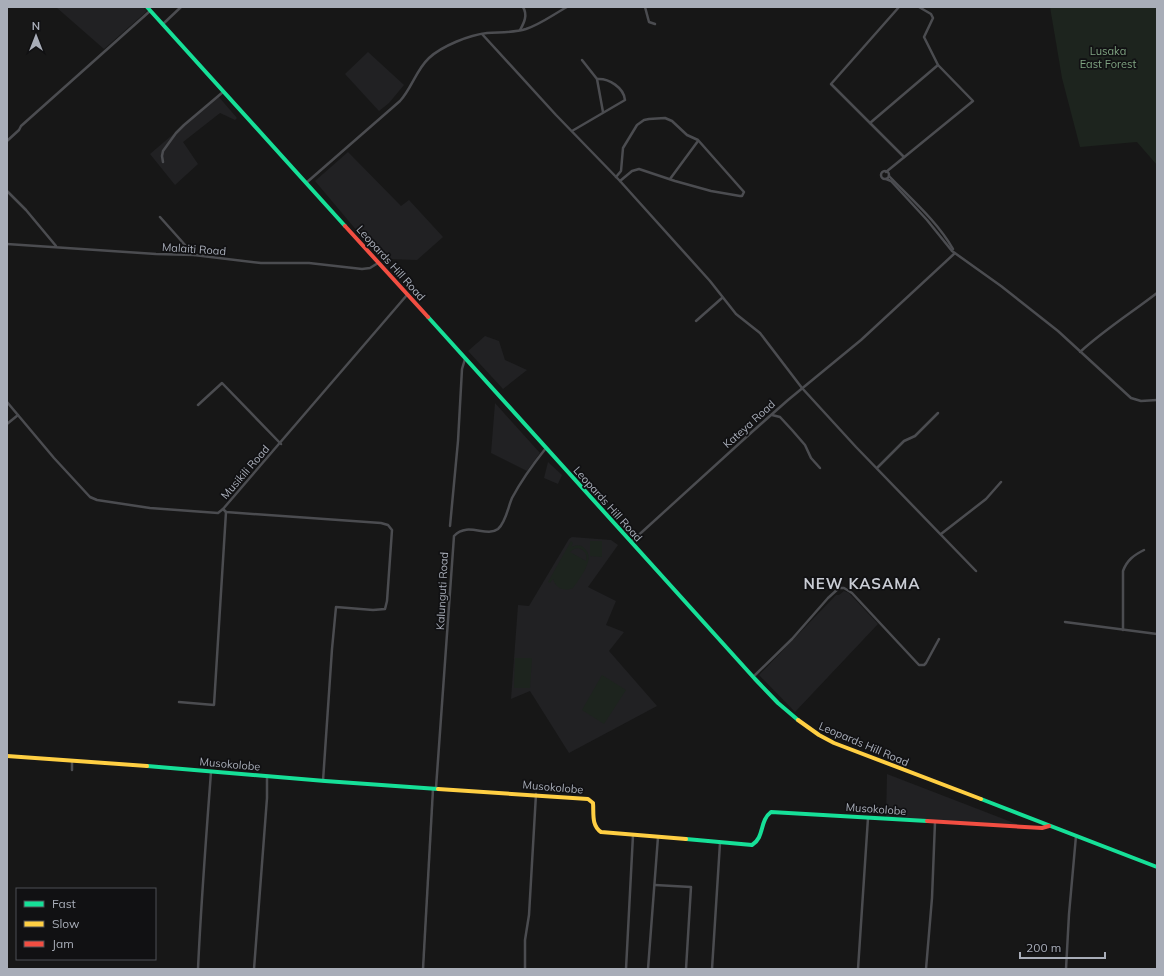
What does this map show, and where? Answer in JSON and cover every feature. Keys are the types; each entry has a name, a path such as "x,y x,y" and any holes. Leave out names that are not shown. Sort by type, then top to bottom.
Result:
{"main road":[{"name":"Leopards Hill Road","path":"147,7 782,708 810,731 822,738 865,756 1157,867"},
{"name":"Musokolobe","path":"7,756 323,781 536,794 588,799 593,803 594,821 598,831 752,845 755,844 762,831 764,818 771,812 1039,828 1049,826"}],"street":[{"path":"162,25 181,7"},
{"path":"520,31 526,13 523,7"},
{"path":"306,184 400,101 408,92 421,68 432,55 448,46 482,34 520,31 532,27 567,7"},
{"path":"645,7 649,22 655,24"},
{"path":"899,7 831,84 904,157"},
{"path":"919,7 931,14 933,18 924,37 938,65 973,101 886,172 883,172 881,176 883,179 891,182 927,220 953,252 1001,286 1058,331 1132,398 1141,401 1157,400"},
{"path":"7,141 19,130 21,126 150,11"},
{"path":"482,34 620,182 710,282 740,318 760,333 802,388 856,447 976,571"},
{"path":"582,60 598,79 604,109 603,113"},
{"path":"870,123 938,65"},
{"path":"572,131 624,101 625,98 622,92 615,84 606,79 598,79"},
{"path":"163,162 163,151 176,133 224,92"},
{"path":"616,178 621,171 621,159 624,145 636,125 644,120 658,118 668,119 684,133 698,140 744,192 740,196 711,191 639,169 632,171 620,182"},
{"path":"670,179 698,140"},
{"path":"886,172 929,218 949,242 953,252"},
{"path":"886,179 889,176"},
{"path":"7,191 26,210 56,247"},
{"path":"160,217 194,255"},
{"name":"Malaiti Road","path":"7,244 156,254 194,255 261,263 309,263 362,269 370,268 378,263"},
{"name":"Kateya Road","path":"631,542 771,415 881,322 894,308 923,283 953,252"},
{"path":"1080,352 1110,327 1157,293"},
{"name":"Musikili Road","path":"7,402 80,488 93,498 142,507 218,513 281,444 407,295"},
{"path":"696,321 722,298"},
{"path":"450,526 458,441 462,370 465,359"},
{"path":"198,405 222,383 281,444"},
{"path":"877,468 904,441 915,436 938,413"},
{"path":"7,424 18,415"},
{"path":"771,415 780,417 805,445 812,458 820,468"},
{"name":"Kalunguti Road","path":"435,788 454,536 463,530 492,531 499,528 512,498 546,448"},
{"path":"941,534 986,499 1001,482"},
{"path":"223,509 226,512 381,523 388,525 392,530 387,601 385,609 373,610 336,607 323,781"},
{"path":"179,702 214,705 226,512"},
{"path":"1123,630 1123,571 1125,565 1133,556 1144,550"},
{"path":"753,677 787,644 828,598 839,588 844,588 852,593 920,664 924,665 926,663 939,639"},
{"path":"1065,622 1157,634"},
{"path":"72,761 72,770"},
{"path":"198,969 204,854 211,772"},
{"path":"254,969 267,798 267,776"},
{"path":"423,969 435,788"},
{"path":"526,969 525,940 529,915 536,794"},
{"path":"858,969 868,817"},
{"path":"926,969 933,883 935,822"},
{"path":"626,969 633,835"},
{"path":"1066,969 1076,836"},
{"path":"648,969 658,837"},
{"path":"712,969 720,842"},
{"path":"655,885 691,888 686,969"}],"shaded area":[{"path":"56,7 143,7 147,11 104,49"},
{"path":"368,52 404,85 389,103 379,111 345,74"},
{"path":"218,96 237,118 235,120 220,113 183,142 198,164 175,185 150,154"},
{"path":"348,152 401,206 409,200 443,237 417,260 387,259 366,236 363,238 315,181"},
{"path":"485,336 499,341 505,360 527,370 503,389 468,351"},
{"path":"495,403 540,453 527,471 491,453"},
{"path":"548,462 562,475 558,484 544,478"},
{"path":"572,537 611,540 618,545 588,587 616,601 606,625 624,632 609,651 657,706 569,753 530,691 511,699 518,605 529,606 569,539"},
{"path":"844,591 849,593 878,624 795,712 759,675 836,595 839,595"},
{"path":"887,774 1022,826 886,819"}],"green space":[{"name":"Lusaka East Forest","path":"1050,7 1157,7 1157,165 1137,142 1080,147 1062,78"},
{"path":"571,541 573,543 571,547 578,545 585,549 588,553 588,563 573,588 566,590 560,588 556,585 553,579 550,583 548,582","holes":["574,549 584,551 587,559 586,561 570,552"]},
{"path":"590,541 602,541 602,557 590,556"},
{"path":"515,658 532,658 530,688 514,688"},
{"path":"602,675 626,690 604,724 582,710"}],"traffic: fast":[{"path":"147,7 345,226"},
{"path":"428,317 755,679 778,703 798,720"},
{"path":"147,766 438,789"},
{"path":"981,799 1157,867"},
{"path":"686,839 752,845 759,838 765,820 771,812 927,821"}],"traffic: slow":[{"path":"798,720 819,735 834,743 981,799"},
{"path":"7,756 147,766"},
{"path":"438,789 588,799 593,803 594,822 601,832 686,839"}],"traffic: jam":[{"path":"345,226 428,317"},
{"path":"927,821 1042,828 1049,826"}],"district":[{"name":"NEW KASAMA","path":"862,583"}]}
